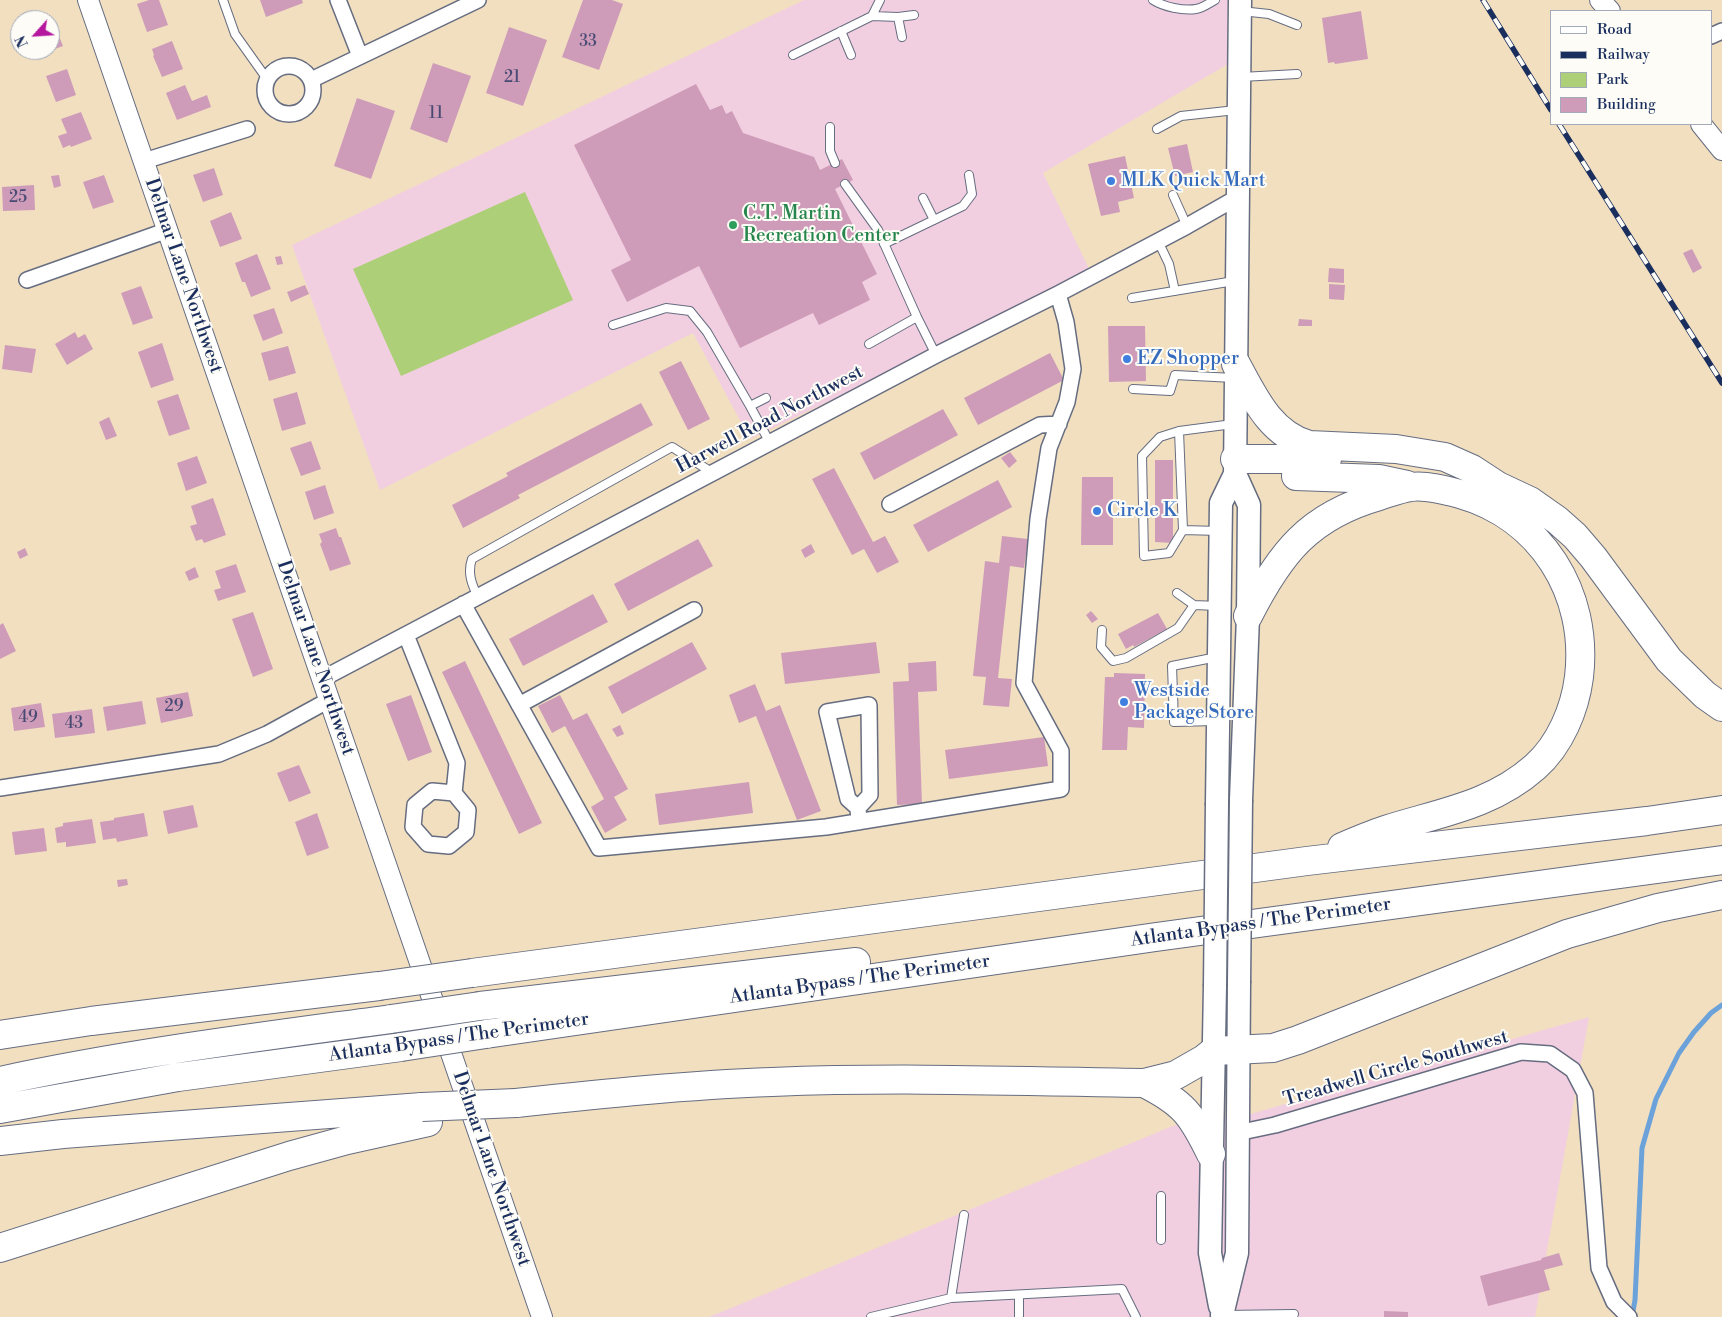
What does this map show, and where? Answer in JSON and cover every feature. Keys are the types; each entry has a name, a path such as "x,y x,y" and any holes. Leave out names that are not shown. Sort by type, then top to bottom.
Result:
{"highway":[{"path":"1236,371 1260,408 1284,433 1297,441 1309,445 1396,449 1437,456 1472,469 1498,486 1530,501 1557,520 1575,536 1593,556 1669,660 1705,695 1722,707"},
{"path":"1235,466 1332,459 1410,465 1498,486"},
{"path":"1235,466 1379,479 1451,492 1474,498 1498,509 1518,523 1553,560 1566,583 1575,610 1580,635 1578,686 1572,709 1561,732 1545,757 1536,766 1508,788 1486,799 1463,808 1383,831 1306,861"},
{"path":"1248,616 1278,564 1294,545 1313,528 1335,513 1357,502 1411,486"},
{"path":"0,1035 92,1021 379,986 1306,861 1637,822 1722,810"},
{"name":"Atlanta Bypass / The Perimeter","path":"0,1109 178,1077 401,1047 1156,937 1722,860"},
{"path":"0,1141 63,1134 425,1114 651,1089 773,1082 1144,1083 1176,1075 1204,1059 1226,1050 1273,1048 1298,1040 1566,934 1658,908 1722,896"},
{"path":"0,1081 53,1069 164,1050 480,1006 946,952 1156,937"},
{"path":"0,1024 92,1021"},
{"path":"1144,1083 1179,1103 1193,1120 1211,1154"},
{"path":"0,1248 425,1114"}],"main road":[{"path":"1222,1316 1237,1253 1237,1133 1215,986 1220,531 1222,503 1235,466 1240,6"},
{"path":"1222,1316 1210,1253 1211,1154 1226,1050 1239,983 1241,800 1248,616 1249,505 1235,466"}],"street":[{"name":"Delmar Lane Northwest","path":"88,0 542,1317"},
{"path":"338,0 360,56"},
{"path":"311,80 478,0"},
{"path":"1600,0 1609,10"},
{"path":"293,66 300,68 307,73 311,80 313,95 310,102 305,108 290,114 282,114 274,110 268,104 265,96 264,87 266,79 278,68 293,66"},
{"path":"1702,125 1722,150"},
{"path":"144,161 247,129"},
{"name":"Harwell Road Northwest","path":"322,679 936,355 1188,226 1238,197"},
{"path":"27,280 168,230"},
{"path":"463,604 599,848 816,828 859,815 1061,789 1061,751 1024,683 1038,519 1049,448 1067,402 1073,368 1066,322 1058,294"},
{"path":"890,504 1040,425 1059,424"},
{"path":"519,705 694,610"},
{"path":"406,635 457,762 454,793"},
{"path":"0,788 219,754 267,734 330,700"},
{"path":"869,705 870,795 859,815 848,799 827,712 869,705"},
{"name":"Treadwell Circle Southwest","path":"1237,1133 1275,1126 1521,1052 1550,1054 1573,1070 1585,1093 1599,1268 1614,1302 1629,1317"}],"lane":[{"path":"224,0 235,34 266,79"},
{"path":"872,16 880,0"},
{"path":"1153,0 1185,10 1198,9 1215,0"},
{"path":"1240,6 1297,24"},
{"path":"792,55 872,16 898,18 914,14"},
{"path":"898,18 902,37"},
{"path":"842,31 851,55"},
{"path":"1240,77 1297,74"},
{"path":"1157,129 1180,116 1239,110"},
{"path":"830,127 830,151 835,162"},
{"path":"884,244 963,206 972,194 970,175"},
{"path":"845,184 878,230 936,355"},
{"path":"1173,196 1188,226"},
{"path":"923,198 934,220"},
{"path":"1158,241 1169,264 1175,291"},
{"path":"1132,298 1237,280"},
{"path":"613,325 666,308 690,311 707,332 770,443"},
{"path":"869,344 917,317"},
{"path":"1132,389 1170,391 1174,375 1236,371"},
{"path":"750,406 766,398"},
{"path":"1179,432 1183,530 1169,553 1144,556 1142,456 1160,437 1179,432 1235,424"},
{"path":"478,597 472,584 470,573 469,565 472,559 672,447 713,473"},
{"path":"1183,530 1220,531"},
{"path":"1178,594 1194,606 1220,606"},
{"path":"1102,630 1101,647 1113,661 1126,658 1178,628 1194,606"},
{"path":"1219,721 1174,722 1172,666 1220,656"},
{"path":"1161,1196 1161,1240"},
{"path":"951,1298 964,1215"},
{"path":"871,1317 951,1298 1122,1289 1136,1317"},
{"path":"1019,1295 1019,1317"},
{"path":"1222,1316 1294,1314"}],"shaded area":[{"path":"804,0 1246,0 1245,54 1043,173 1092,275 750,439 693,333 380,490 292,245"},
{"path":"1589,1017 1535,1317 709,1317 1197,1116 1247,1115"}],"green space":[{"path":"525,192 573,300 401,376 353,269"}],"building":[{"path":"149,0 159,0 168,25 147,32 137,4"},
{"path":"260,0 302,0 303,3 266,17"},
{"path":"583,0 612,0 623,4 599,70 562,57"},
{"path":"1361,11 1368,59 1335,64 1334,62 1328,63 1322,18"},
{"path":"509,27 547,40 523,106 486,93"},
{"path":"172,41 183,69 162,77 152,49"},
{"path":"433,63 471,76 447,143 410,129"},
{"path":"67,69 76,95 56,102 46,76"},
{"name":"C.T. Martin Recreation Center","path":"696,84 710,110 722,105 726,114 732,111 743,133 814,157 820,170 842,159 853,180 835,189 877,274 862,282 870,300 819,325 813,313 740,348 699,266 627,302 611,270 631,260 574,145"},
{"path":"185,85 192,101 207,95 211,107 177,120 166,93"},
{"path":"357,98 395,111 371,179 334,166"},
{"path":"81,112 92,139 63,148 58,136 67,133 61,119"},
{"path":"1187,144 1193,172 1175,176 1168,148"},
{"name":"MLK Quick Mart","path":"1125,156 1134,198 1118,202 1120,212 1101,216 1088,164"},
{"path":"214,168 223,195 203,202 193,175"},
{"path":"59,175 61,186 54,188 51,176"},
{"path":"104,175 114,202 93,209 83,182"},
{"path":"34,185 35,210 3,211 2,187"},
{"path":"231,212 242,239 220,247 210,221"},
{"path":"1692,249 1702,268 1693,273 1683,253"},
{"path":"257,254 271,289 251,297 245,282 242,282 235,263"},
{"path":"281,256 283,264 277,265 275,257"},
{"path":"1329,268 1344,269 1344,283 1328,282"},
{"path":"1329,284 1345,285 1344,300 1329,299"},
{"path":"305,285 309,294 291,302 287,292"},
{"path":"141,286 153,318 133,325 121,293"},
{"path":"274,308 283,333 263,341 253,315"},
{"path":"1299,319 1312,320 1312,326 1298,326"},
{"name":"EZ Shopper","path":"1108,326 1145,326 1146,381 1109,382"},
{"path":"75,332 78,338 85,334 93,349 67,365 55,344"},
{"path":"162,343 174,380 151,388 138,352"},
{"path":"5,345 36,349 32,373 2,369"},
{"path":"288,346 296,373 269,381 261,353"},
{"path":"1050,353 1064,380 978,425 964,398"},
{"path":"681,361 710,419 688,430 659,372"},
{"path":"297,392 306,424 282,431 273,399"},
{"path":"178,394 190,429 169,436 157,401"},
{"path":"641,403 653,425 518,495 520,498 463,528 452,505 508,476 506,473"},
{"path":"943,409 958,435 874,480 860,453"},
{"path":"109,417 117,436 106,440 99,422"},
{"path":"311,441 321,469 301,476 290,448"},
{"path":"1010,452 1017,461 1009,468 1001,458"},
{"path":"197,456 207,483 186,491 177,463"},
{"path":"1155,460 1173,460 1173,543 1155,542"},
{"path":"834,468 873,542 885,536 899,562 877,573 864,549 852,555 812,479"},
{"name":"Circle K","path":"1082,477 1113,477 1113,545 1081,545"},
{"path":"998,480 1012,507 928,552 913,525"},
{"path":"325,485 334,513 314,520 305,492"},
{"path":"213,498 226,535 204,543 202,539 196,541 190,526 197,524 191,506"},
{"path":"336,528 351,564 330,571 320,544 322,542 319,534"},
{"path":"1002,536 1028,539 1024,568 1010,566 998,678 1012,679 1009,707 983,705 986,677 973,676 985,561 999,563"},
{"path":"698,539 713,566 628,611 614,584"},
{"path":"811,544 815,552 805,558 801,550"},
{"path":"25,548 28,555 20,559 17,552"},
{"path":"236,564 246,592 218,601 214,590 221,588 215,571"},
{"path":"195,567 199,577 189,581 185,572"},
{"path":"593,594 608,622 523,666 509,639"},
{"path":"1091,611 1098,619 1092,623 1086,615"},
{"path":"253,612 273,669 253,677 232,619"},
{"path":"1158,613 1167,629 1134,647 1133,645 1126,649 1118,634"},
{"path":"3,623 16,651 0,659 0,625"},
{"path":"692,642 707,669 622,714 608,687"},
{"path":"876,642 880,673 785,684 781,653"},
{"path":"465,661 542,823 519,834 442,672"},
{"path":"936,661 937,691 918,692 922,804 897,805 893,682 909,681 908,663"},
{"name":"Westside Package Store","path":"1114,673 1145,674 1144,728 1128,727 1127,750 1102,750 1105,677 1114,677"},
{"path":"755,684 766,711 780,705 821,811 797,820 756,716 739,723 729,695"},
{"path":"188,692 193,716 161,723 156,698"},
{"path":"411,695 432,752 408,761 386,704"},
{"path":"560,695 573,720 587,713 628,789 614,797 627,820 605,833 591,807 604,799 565,726 552,733 538,706"},
{"path":"142,701 146,724 107,731 103,707"},
{"path":"41,703 45,727 14,731 11,708"},
{"path":"92,709 95,733 55,738 52,714"},
{"path":"620,725 624,734 617,737 612,729"},
{"path":"1044,737 1048,766 949,779 945,750"},
{"path":"299,765 311,793 289,802 277,773"},
{"path":"749,782 753,813 659,825 655,794"},
{"path":"193,805 198,827 168,834 163,811"},
{"path":"144,813 148,836 117,842 116,838 103,840 100,822"},
{"path":"317,813 329,848 307,856 295,822"},
{"path":"92,819 96,843 66,847 66,842 57,843 55,828 63,826 63,823"},
{"path":"44,828 47,851 15,855 12,832"},
{"path":"127,879 128,885 118,887 117,880"},
{"path":"1559,1253 1563,1265 1544,1270 1550,1290 1488,1306 1480,1276 1541,1260 1542,1258"},
{"path":"1384,1311 1408,1312 1408,1317 1384,1317"}],"waterway":[{"path":"1632,1317 1635,1300 1642,1148 1656,1099 1679,1053 1711,1013 1722,1005"}],"railway":[{"path":"1483,0 1550,108"},
{"path":"1560,125 1722,383"}],"place":[{"name":"MLK Quick Mart","path":"1111,181"},
{"name":"C.T. Martin Recreation Center","path":"733,225"},
{"name":"EZ Shopper","path":"1127,359"},
{"name":"Circle K","path":"1097,511"},
{"name":"Westside Package Store","path":"1124,702"}]}
